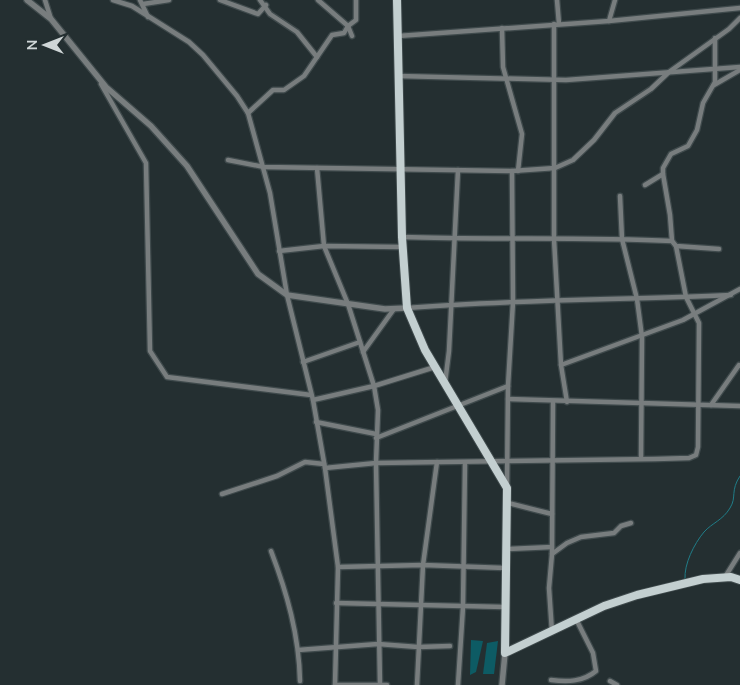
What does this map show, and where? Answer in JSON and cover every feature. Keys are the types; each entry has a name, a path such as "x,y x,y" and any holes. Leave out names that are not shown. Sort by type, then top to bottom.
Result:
{"main road":[{"path":"397,0 402,247 407,308 416,334 493,461 507,488 505,653 604,606 637,595 703,579 725,577 740,580"}],"street":[{"path":"27,0 51,19 97,76 151,126 187,166 258,274 287,294 394,309 451,304 557,299 637,299 731,294"},
{"path":"45,0 51,19"},
{"path":"113,0 132,6 148,18 171,29 204,55 237,96 248,113 264,167 287,294 312,398 324,466 338,567 335,685 387,685"},
{"path":"148,18 141,2 169,0"},
{"path":"220,0 258,14 266,6"},
{"path":"260,0 270,14 297,32 317,57"},
{"path":"318,0 348,26 352,36"},
{"path":"248,113 273,90 284,90 304,76 332,35 344,33 348,26 356,20 356,0"},
{"path":"557,0 553,78 554,239 561,365 567,402"},
{"path":"610,21 615,0"},
{"path":"398,36 441,35 740,8"},
{"path":"228,160 264,167 515,171 555,168 573,160 594,140 615,112 651,89 669,72 729,29 740,18"},
{"path":"502,28 502,54 506,78 522,134 515,171 512,240 513,302 508,386 507,488"},
{"path":"714,85 715,38"},
{"path":"398,76 553,78 566,80 740,68"},
{"path":"222,494 277,476 305,462 324,466 376,463 689,458 696,455 698,447 699,323 686,297 676,246 672,241 663,168 671,154 688,146 694,137 703,103 714,85 740,68"},
{"path":"97,76 146,163 150,351 167,377 312,398 374,386 435,367"},
{"path":"317,168 324,246 348,304 374,386 378,410 376,463 380,685"},
{"path":"445,384 458,170"},
{"path":"645,185 663,174"},
{"path":"620,196 622,239 637,299 642,337 641,458"},
{"path":"402,237 672,241"},
{"path":"279,251 324,246 402,247"},
{"path":"676,246 719,249"},
{"path":"561,365 642,337 696,314 740,290"},
{"path":"363,352 394,309"},
{"path":"303,362 360,342"},
{"path":"712,405 739,365"},
{"path":"316,422 376,436 508,386"},
{"path":"508,399 553,402 740,406"},
{"path":"552,632 549,588 552,554 553,402"},
{"path":"417,685 422,566 437,462"},
{"path":"458,685 463,606 464,463"},
{"path":"508,504 552,514"},
{"path":"552,554 574,540 605,532 614,533 622,526 631,523"},
{"path":"506,549 552,547"},
{"path":"271,551 289,604 298,650 300,681"},
{"path":"725,577 740,553"},
{"path":"338,567 422,566 505,568"},
{"path":"336,603 505,607"},
{"path":"550,680 562,682 583,680 596,671 593,653 576,619"},
{"path":"298,650 378,644 418,647 450,646"},
{"path":"498,685 502,685 505,653"},
{"path":"610,681 617,685"}],"shaded area":[{"path":"471,640 483,641 476,672 470,675"},
{"path":"498,641 494,674 483,674 487,643"}],"waterway":[{"path":"685,579 686,567 693,548 704,532 724,516 730,508 735,486 740,476"}]}
